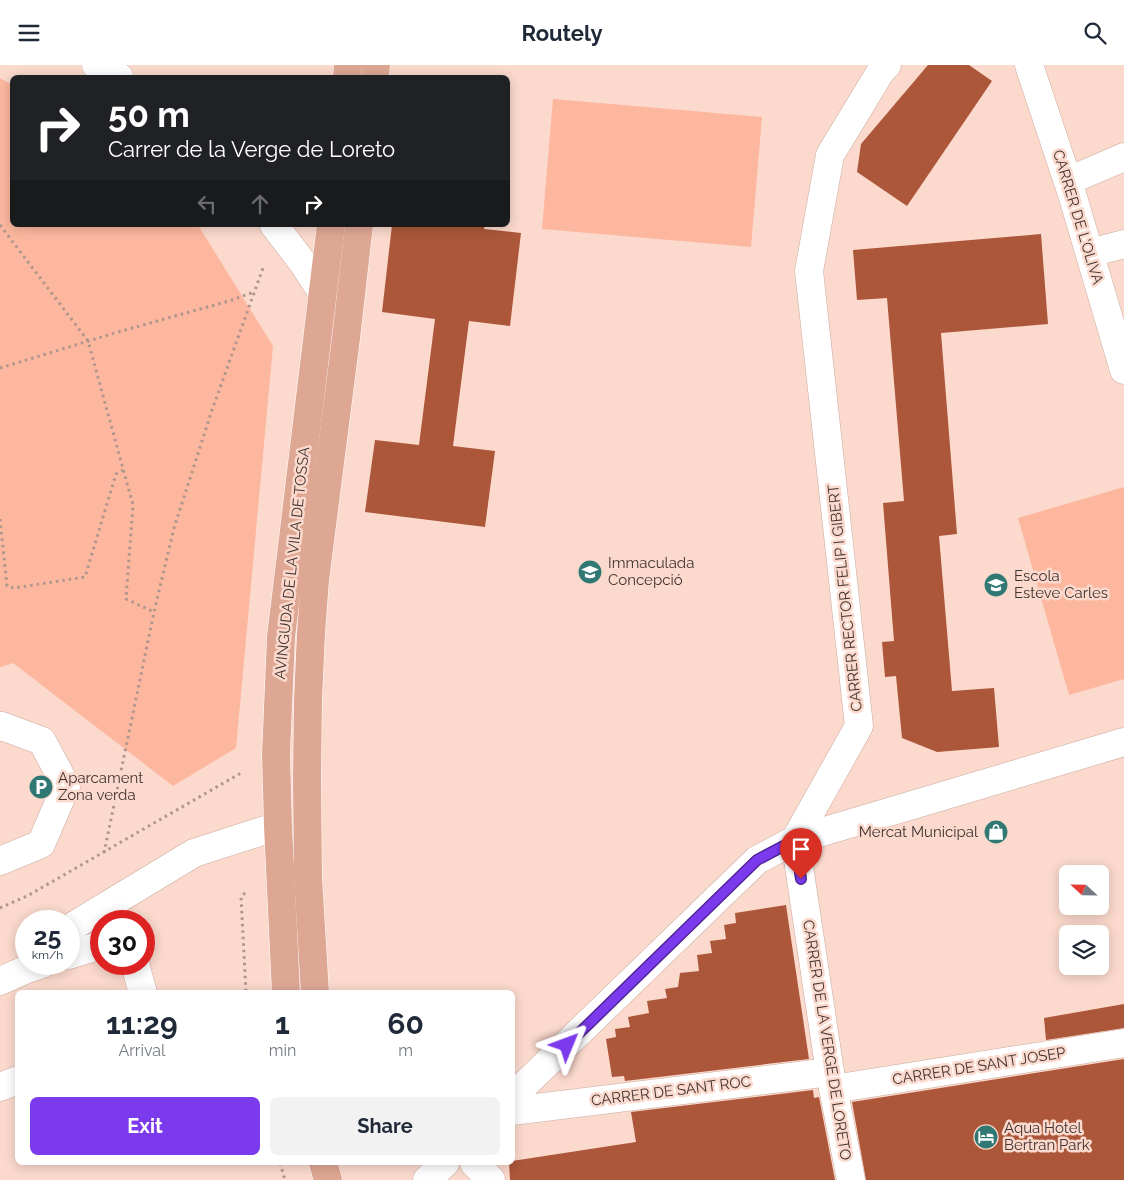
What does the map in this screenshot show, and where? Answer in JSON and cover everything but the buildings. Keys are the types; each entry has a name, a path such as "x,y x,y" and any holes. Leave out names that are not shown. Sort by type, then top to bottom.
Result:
{"main road":[{"name":"AVINGUDA DE LA VILA DE TOSSA","path":"286,990 276,754 281,637 331,227"},
{"name":"AVINGUDA DE LA VILA DE TOSSA","path":"315,990 308,877 307,817 308,700 311,633 315,580 359,227"},
{"path":"324,1165 328,1180"},
{"path":"343,1165 346,1180"}],"street":[{"name":"CARRER RECTOR FELIP I GIBERT","path":"795,840 859,726 809,271 830,155 881,71 887,65"},
{"name":"CARRER DE L'OLIVA","path":"1029,65 1068,181 1124,370"},
{"path":"1068,181 1124,157"},
{"path":"276,227 303,263 323,294"},
{"path":"1090,253 1124,244"},
{"path":"0,727 2,726 42,741 66,786 41,844 0,861"},
{"path":"515,1094 757,860 795,840 1124,742"},
{"path":"80,922 194,853 278,826"},
{"name":"CARRER DE LA VERGE DE LORETO","path":"795,840 832,1081 851,1180"},
{"path":"0,981 15,974"},
{"path":"138,975 142,990"},
{"name":"CARRER DE SANT JOSEP","path":"832,1081 1124,1043"},
{"path":"0,1087 15,1081"},
{"name":"CARRER DE SANT ROC","path":"515,1111 832,1081"},
{"path":"427,1180 443,1165"},
{"path":"476,1165 492,1180"}],"path":[{"path":"0,225 88,341 133,505 126,599 154,612"},
{"path":"104,853 154,612 174,529 212,410 264,265"},
{"path":"0,368 255,292"},
{"path":"0,519 7,586 14,588 85,577 116,475 123,470"},
{"path":"0,908 29,895 245,771"},
{"path":"281,1165 285,1180"}],"shaded area":[{"path":"0,78 10,84 10,227 199,227 273,346 236,748 173,786 13,663 0,667"},
{"path":"553,99 762,117 751,247 542,229"},
{"path":"1124,487 1124,679 1069,695 1018,518"}],"place":[{"name":"Immaculada Concepció","path":"590,572"},
{"name":"Escola Esteve Carles","path":"996,585"},
{"name":"Aparcament Zona verda","path":"41,787"},
{"name":"Mercat Municipal","path":"996,832"},
{"name":"Aqua Hotel Bertran Park","path":"986,1137"}],"route":[{"path":"567,1045 757,860 795,840 801,879"}]}
